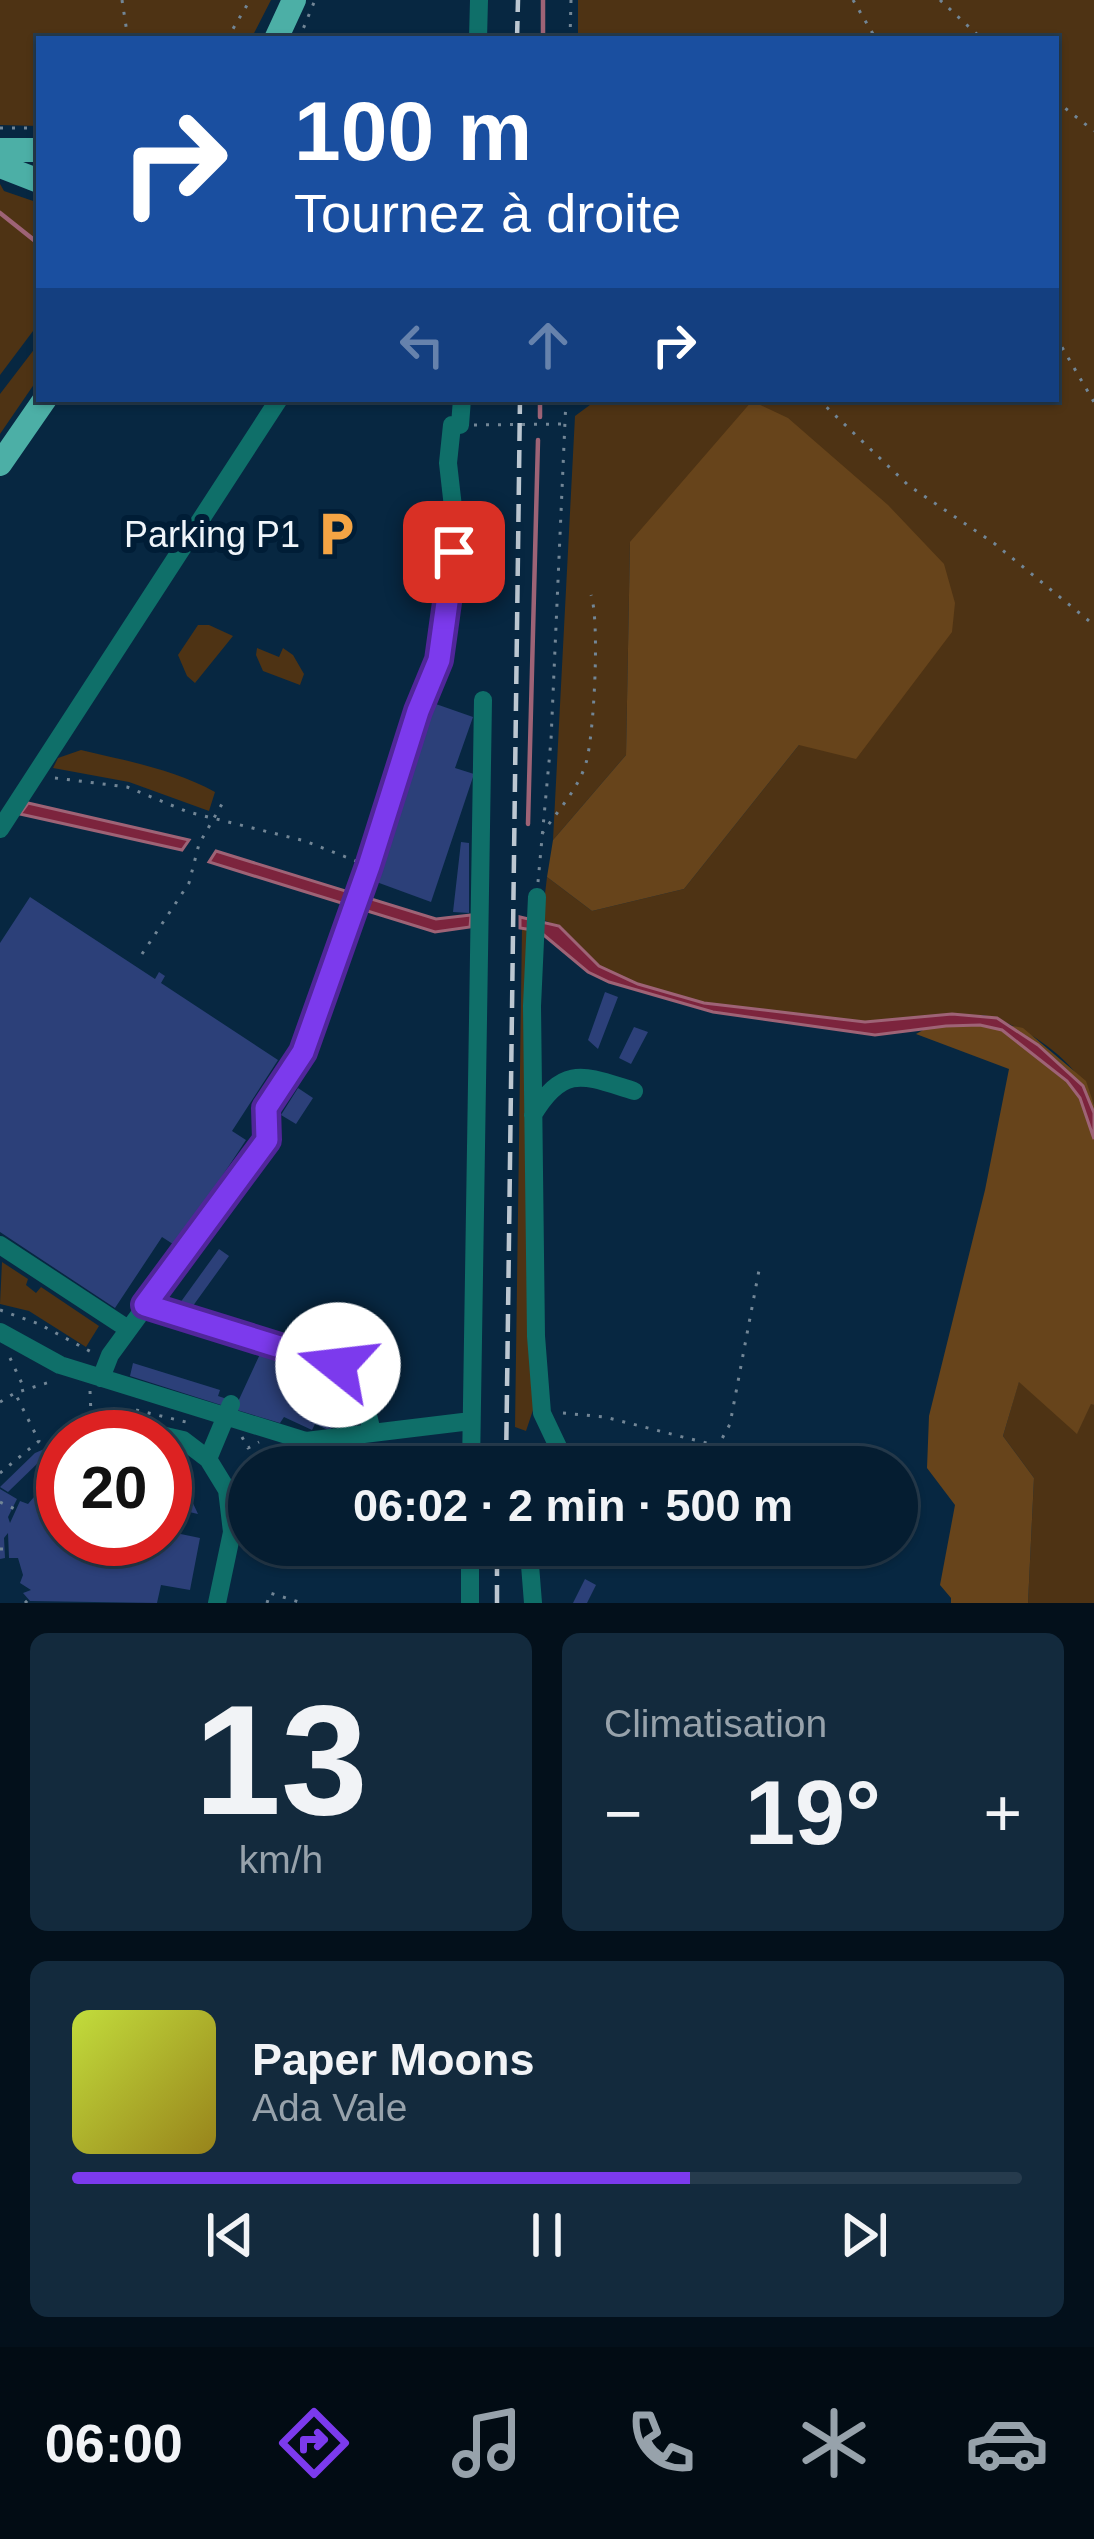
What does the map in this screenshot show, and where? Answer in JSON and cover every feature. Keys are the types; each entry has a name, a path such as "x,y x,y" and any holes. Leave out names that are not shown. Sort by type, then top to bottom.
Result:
{"main road":[{"path":"269,36 292,5"},
{"path":"277,36 292,5"},
{"path":"0,150 36,150"},
{"path":"0,166 36,180"},
{"path":"0,464 43,402"}],"street":[{"path":"478,0 478,36"},
{"path":"9,814 277,402"},
{"path":"99,1374 267,1140 266,1108 303,1052 439,660 453,579 455,525 448,463 452,424 461,411"},
{"path":"471,1446 483,700"},
{"path":"536,905 536,1336 542,1413 558,1446"},
{"path":"533,1115 545,1095 567,1078 580,1075 634,1091"},
{"path":"0,1246 128,1329"},
{"path":"145,1305 338,1365 362,1389 372,1432"},
{"path":"0,1332 60,1372 99,1374 229,1411 306,1442 471,1421"},
{"path":"208,1459 229,1411"},
{"path":"192,1447 208,1459 227,1490 232,1532 217,1603"},
{"path":"470,1566 470,1603"},
{"path":"530,1566 533,1603"}],"path":[{"path":"122,0 128,36"},
{"path":"229,36 250,0"},
{"path":"300,36 315,0"},
{"path":"570,36 571,0"},
{"path":"853,0 874,36"},
{"path":"940,0 979,36"},
{"path":"1059,103 1094,131"},
{"path":"0,128 36,128"},
{"path":"1059,342 1094,402"},
{"path":"536,905 551,740 566,402"},
{"path":"821,402 908,485 995,544 1094,625"},
{"path":"461,411 565,424"},
{"path":"542,836 573,793 586,762 593,683 591,595"},
{"path":"36,776 127,787 213,819 304,841 369,866"},
{"path":"142,954 189,883 199,844 226,797"},
{"path":"542,1413 605,1417 718,1446 730,1424 760,1264"},
{"path":"0,1310 57,1334 99,1374 95,1410"},
{"path":"51,1342 57,1334"},
{"path":"8,1352 25,1389"},
{"path":"0,1402 60,1372"},
{"path":"0,1473 40,1441 15,1393"},
{"path":"0,1502 15,1509"},
{"path":"0,1549 8,1549"},
{"path":"267,1603 270,1593 302,1603"}],"shaded area":[{"path":"0,0 271,0 253,36 36,36 36,126 0,125"},
{"path":"578,0 1094,0 1094,1105 1077,1074 1050,1048 1000,1020 983,1015 865,1022 704,1003 638,984 599,966 559,927 542,919 547,877 592,911 684,889 799,745 630,542 626,755 553,840 575,416 594,402 1059,402 1059,36 578,36"},
{"path":"0,184 4,191 36,202 36,327 0,375"},
{"path":"36,347 36,381 0,434 0,394"},
{"path":"754,402 788,418 888,505 944,564 955,603 952,632 856,759 799,745 684,889 592,911 547,877 553,840 626,755 630,542"},
{"path":"198,625 233,636 195,683 178,655"},
{"path":"257,648 279,657 283,648 293,655 304,674 300,685 263,671"},
{"path":"81,750 150,766 199,784 215,792 209,811 129,782 53,768 58,758"},
{"path":"28,803 189,840 182,850 20,814"},
{"path":"216,851 436,919 471,915 470,927 435,932 209,862"},
{"path":"520,917 559,926 599,966 638,984 704,1003 865,1022 952,1014 997,1018 1038,1045 1083,1086 1094,1113 1094,1139 1080,1098 1067,1081 1002,1030 946,1026 875,1035 713,1012 588,972 539,931 520,928"},
{"path":"522,928 531,928 535,1404 526,1431 515,1427"},
{"path":"953,1013 1023,1028 1086,1081 1094,1105 1094,1405 1077,1434 1019,1382 1003,1436 1034,1478 1028,1603 951,1603 940,1585 955,1505 927,1468 929,1416 985,1190 1009,1069 916,1034"},
{"path":"2,1262 28,1279 26,1285 36,1293 41,1287 99,1326 86,1347 29,1311 0,1304"},
{"path":"1019,1381 1077,1433 1091,1403 1094,1405 1094,1603 1028,1603 1034,1478 1003,1436"}],"building":[{"path":"433,703 473,717 455,768 474,774 431,902 371,880"},
{"path":"461,842 469,843 469,913 453,912"},
{"path":"30,897 155,979 159,972 165,976 161,983 278,1060 232,1131 246,1140 176,1246 162,1237 115,1308 0,1232 0,943"},
{"path":"605,992 618,997 598,1049 588,1040"},
{"path":"634,1027 648,1032 631,1064 619,1058"},
{"path":"298,1088 313,1098 296,1124 281,1115"},
{"path":"219,1249 229,1256 190,1310 180,1303"},
{"path":"261,1352 349,1391 330,1431 237,1410"},
{"path":"133,1363 220,1390 218,1396 227,1399 221,1405 130,1376"},
{"path":"35,1453 36,1465 8,1492 0,1487"},
{"path":"0,1489 17,1499 10,1523 20,1501 28,1504 36,1495 36,1566 192,1566 192,1536 200,1538 190,1590 161,1585 157,1603 30,1601 23,1593 31,1590 20,1583 23,1575 18,1558 9,1558 8,1533 5,1558 0,1559"},
{"path":"585,1579 596,1585 587,1603 573,1603"}],"waterway":[{"path":"543,0 543,36"},
{"path":"0,213 36,242"},
{"path":"540,402 540,417"},
{"path":"528,824 538,440"}],"railway":[{"path":"517,36 518,0"},
{"path":"506,1446 520,402"},
{"path":"497,1566 497,1603"}],"place":[{"name":"Parking P1","path":"336,534"}],"route":[{"path":"338,1365 145,1305 267,1140 266,1108 303,1052 439,660 454,552"}]}
